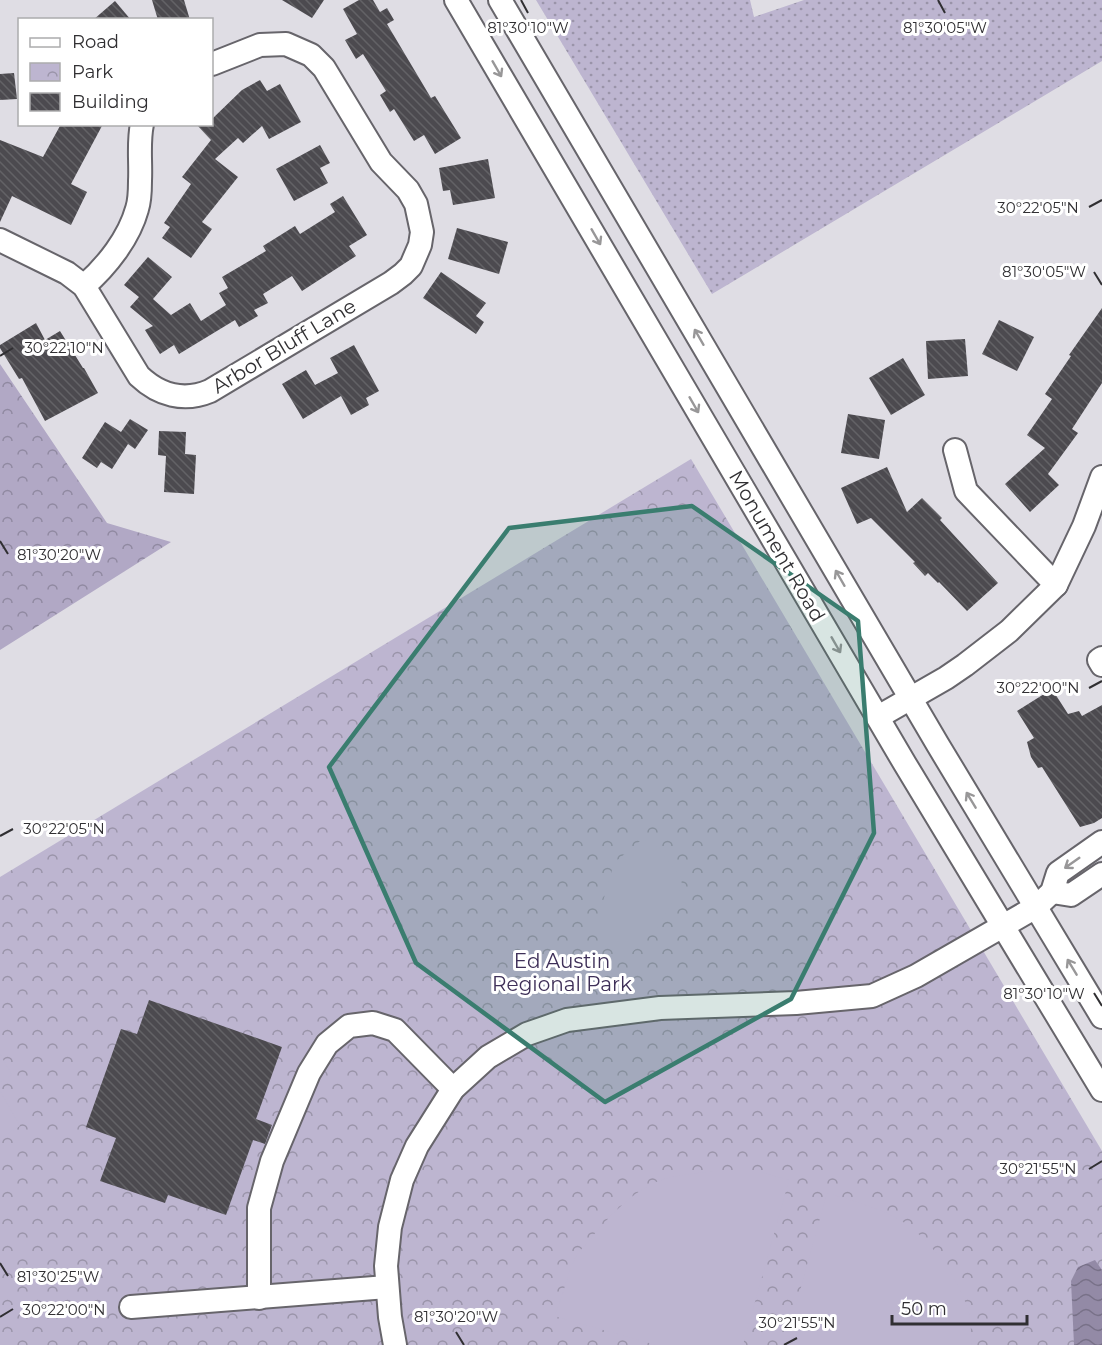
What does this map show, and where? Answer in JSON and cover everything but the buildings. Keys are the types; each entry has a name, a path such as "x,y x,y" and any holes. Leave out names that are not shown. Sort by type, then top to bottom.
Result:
{"street":[{"name":"Monument Road","path":"456,0 878,717 1102,1090"},
{"name":"Monument Road","path":"500,0 911,698 1044,900 1102,1017"},
{"name":"Arbor Bluff Lane","path":"84,286 139,376 147,384 171,396 199,396 391,283 411,266 417,256 422,232 416,204 408,190 381,162 324,68 311,55 286,44 260,45 213,64"},
{"path":"0,240 67,273 84,286 116,250 131,227 138,207 141,126"},
{"path":"955,450 966,491 1056,585"},
{"path":"878,717 955,672 1009,631 1056,585 1084,526 1102,477"},
{"path":"1102,658 1099,660 1102,665"},
{"path":"1044,900 1058,873 1102,842"},
{"path":"395,1345 386,1266 390,1227 402,1180 417,1146 453,1089 488,1057 527,1034 567,1020 660,1008 796,1003 872,996 916,976 1003,927 1044,900 1071,895 1102,874"},
{"path":"259,1298 259,1208 276,1151 309,1072 327,1044 349,1026 373,1023 395,1030 453,1089"},
{"path":"131,1308 387,1287"}],"highlighted area":[{"path":"692,506 858,621 874,833 791,999 605,1102 416,963 329,767 509,528"}],"green space":[{"path":"536,0 750,0 754,17 804,0 1102,0 1102,61 712,294"},
{"path":"0,364 107,523 171,542 0,650"},
{"name":"Ed Austin Regional Park","path":"691,459 1102,1151 1102,1345 0,1345 0,877"},
{"path":"640,841 653,842 681,877 682,886 657,928 626,958 602,944 602,905 614,863"},
{"path":"0,1054 12,1075 0,1082"},
{"path":"0,1091 20,1126 0,1138"},
{"path":"719,1171 757,1171 789,1180 743,1345 656,1345 554,1316 577,1255 622,1205 643,1189 664,1179"},
{"path":"827,1193 870,1206 901,1221 919,1234 945,1265 965,1301 970,1317 972,1345 785,1345"}],"water":[{"path":"1095,1260 1102,1270 1102,1345 1074,1345 1071,1281 1078,1267"}]}
